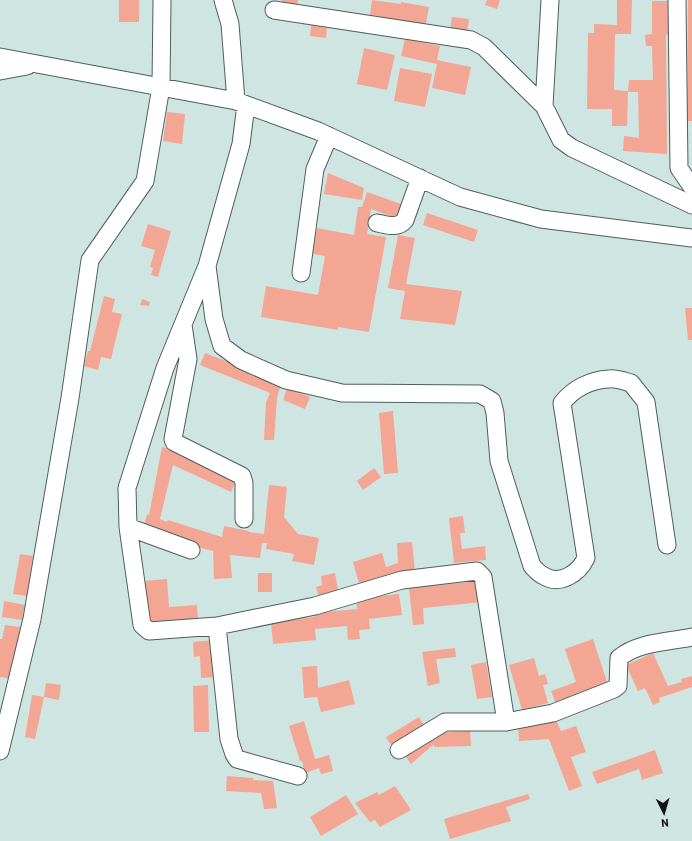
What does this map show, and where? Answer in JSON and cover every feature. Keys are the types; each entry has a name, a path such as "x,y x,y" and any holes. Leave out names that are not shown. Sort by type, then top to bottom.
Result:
{"street":[{"path":"0,751 32,618 70,398 90,260 145,181 161,87 162,0"},
{"path":"223,0 230,24 241,103 241,144 207,266 165,368 127,488 128,528 142,625 149,631 217,626 315,606 402,580 478,571 483,577 506,722"},
{"path":"544,106 550,0"},
{"path":"677,0 679,168 692,187"},
{"path":"274,10 471,40 484,47 544,106 561,140 572,148 692,205"},
{"path":"0,57 241,103 329,136 460,197 541,220 692,238"},
{"path":"0,71 37,64"},
{"path":"301,273 315,169 329,136"},
{"path":"377,223 395,226 402,224 405,220 420,178"},
{"path":"207,266 214,319 222,346 241,360 286,380 342,393 480,394 492,401 495,413 499,461 532,566 544,577 563,579 574,574 582,567 586,558 562,403 570,393 587,384 609,379 631,383 646,402 667,545"},
{"path":"182,324 188,359 173,439 176,443 242,476 244,483 244,519"},
{"path":"128,528 191,550"},
{"path":"217,626 229,740 234,754 237,758 298,776"},
{"path":"400,750 446,722 506,722 553,713 614,689 618,686 619,658 627,652 642,646 692,637"}],"building":[{"path":"119,0 139,0 139,22 119,22"},
{"path":"282,0 298,0 297,8 281,5"},
{"path":"372,0 401,4 401,2 429,7 425,28 397,23 398,20 370,15"},
{"path":"487,0 500,0 497,9 485,5"},
{"path":"617,0 632,0 631,34 615,34 614,90 628,91 627,126 612,126 612,109 587,109 588,33 594,33 594,24 617,25"},
{"path":"688,0 692,0 692,121 687,121"},
{"path":"652,1 669,1 669,34 666,35 667,154 623,151 624,136 639,138 638,92 628,92 629,80 653,80 652,46 646,46 645,35 652,34"},
{"path":"452,17 469,19 467,33 450,31"},
{"path":"311,25 327,28 326,38 310,36"},
{"path":"405,39 440,46 437,60 471,67 465,95 432,88 437,64 401,56"},
{"path":"364,48 395,55 387,90 357,84"},
{"path":"400,68 432,74 425,107 394,101"},
{"path":"167,112 185,114 182,144 163,141"},
{"path":"328,173 364,188 362,200 324,194"},
{"path":"367,192 404,205 399,219 371,209 367,234 386,237 369,332 338,327 338,330 261,317 266,286 318,295 325,256 313,254 317,228 354,235 358,207 362,207"},
{"path":"427,213 478,230 474,242 423,225"},
{"path":"148,224 171,231 158,277 151,275 153,268 150,267 155,250 141,246"},
{"path":"398,235 415,238 406,284 462,291 455,325 400,319 405,291 388,288"},
{"path":"104,296 115,299 112,312 122,314 111,359 101,357 98,370 84,366 88,351 90,351"},
{"path":"142,299 150,302 149,306 140,305"},
{"path":"685,308 692,308 692,340 688,340"},
{"path":"205,353 281,382 277,399 274,440 264,440 266,402 270,393 200,365"},
{"path":"287,388 310,397 305,409 283,400"},
{"path":"393,411 398,473 384,474 379,413"},
{"path":"162,447 186,453 237,478 231,492 173,465 160,519 167,522 168,520 222,537 224,526 264,534 269,485 287,487 284,517 298,534 319,538 314,565 292,561 294,554 266,549 267,543 262,543 260,558 230,555 232,578 214,579 213,551 193,546 144,525 147,514 149,515"},
{"path":"374,468 381,477 363,490 357,481"},
{"path":"463,516 465,533 460,533 462,549 485,546 486,560 454,563 449,518"},
{"path":"412,542 415,572 360,587 353,562 382,553 386,567 398,563 397,543"},
{"path":"20,554 33,556 27,596 13,594"},
{"path":"258,573 272,573 272,592 258,592"},
{"path":"335,573 339,596 320,600 316,587 322,585 321,576"},
{"path":"167,579 169,607 197,605 198,621 154,625 145,616 143,581"},
{"path":"479,581 482,602 423,608 424,624 413,625 409,588"},
{"path":"399,594 402,615 369,619 370,629 359,630 360,639 348,640 347,626 315,629 316,640 273,644 271,622 314,617 313,613 357,609 356,598"},
{"path":"4,601 25,605 22,620 2,617"},
{"path":"5,625 20,627 13,679 0,677 0,639 2,639"},
{"path":"593,639 608,685 556,704 551,691 576,682 565,649"},
{"path":"214,640 216,677 201,678 200,656 194,657 193,642"},
{"path":"455,648 456,657 436,659 440,683 428,686 422,652"},
{"path":"653,653 668,686 682,682 681,679 692,676 692,687 659,698 660,702 653,705 645,688 638,691 626,665"},
{"path":"534,658 539,676 545,674 548,684 543,685 548,703 522,710 509,665"},
{"path":"486,662 492,697 477,699 471,665"},
{"path":"317,666 318,688 349,680 355,704 321,712 317,697 304,698 302,667"},
{"path":"46,683 61,685 59,700 44,697"},
{"path":"208,685 209,732 194,732 193,686"},
{"path":"32,695 44,697 35,739 25,737"},
{"path":"419,717 427,730 394,750 386,737"},
{"path":"556,720 561,731 576,726 586,752 571,757 582,786 569,791 549,739 519,741 518,723"},
{"path":"304,721 315,759 329,755 333,771 321,774 319,768 305,773 289,726"},
{"path":"470,731 471,746 434,747 434,744 411,764 406,757 433,733"},
{"path":"655,750 663,773 642,780 639,769 597,784 592,772"},
{"path":"227,776 273,781 277,808 264,809 261,793 226,791"},
{"path":"395,786 411,810 380,827 375,820 370,822 355,803 377,792 379,795"},
{"path":"528,794 530,799 506,807 511,821 450,839 444,819"},
{"path":"346,795 358,814 321,836 310,817"}]}
